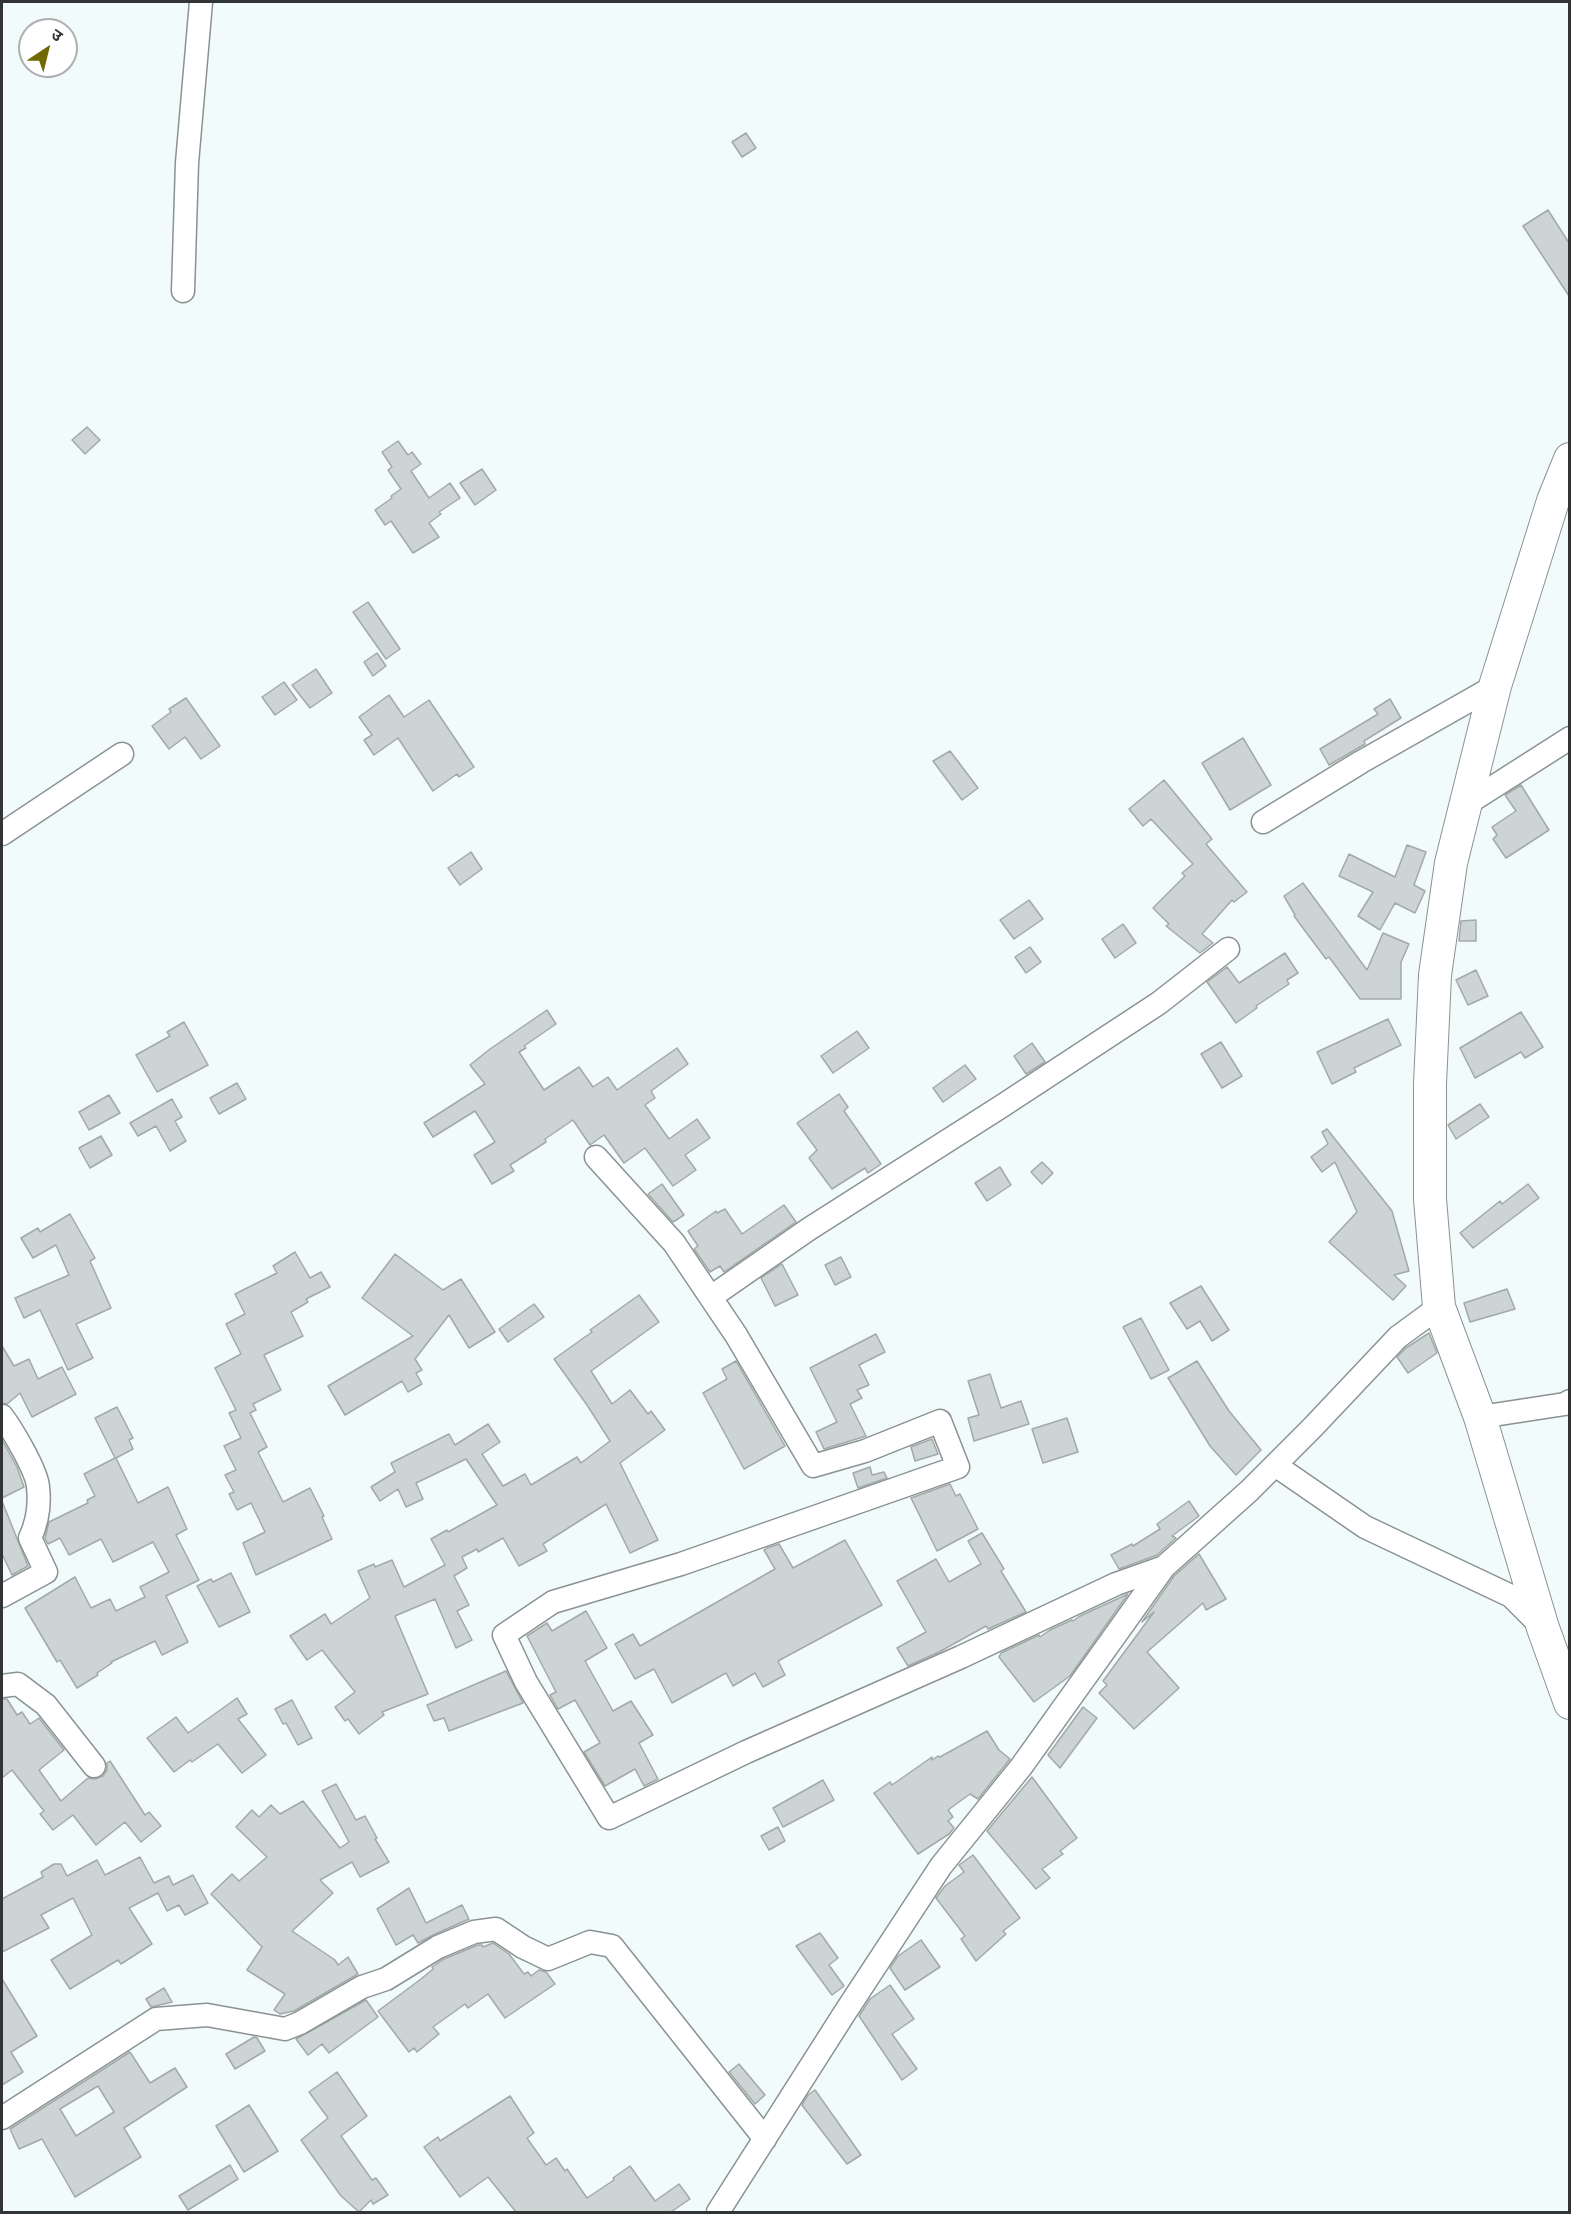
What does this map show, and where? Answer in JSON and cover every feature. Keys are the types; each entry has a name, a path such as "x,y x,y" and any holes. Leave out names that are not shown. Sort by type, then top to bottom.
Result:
{"street":[{"path":"183,291 187,163 201,2"},
{"path":"1569,459 1553,501 1496,686 1451,863 1435,975 1430,1084 1430,1187 1438,1307 1480,1418 1543,1628 1569,1703"},
{"path":"1263,822 1361,762 1496,686"},
{"path":"1465,805 1569,738"},
{"path":"2,834 122,754"},
{"path":"711,1297 809,1229 1159,1003 1228,949"},
{"path":"596,1157 674,1243 736,1335 813,1466 865,1451 940,1421 958,1467 681,1564 553,1602 504,1635 526,1682 609,1818 746,1752 961,1657 1116,1584 1164,1567"},
{"path":"718,2212 837,2024 941,1866 1021,1767 1164,1567 1275,1465 1398,1337 1438,1307"},
{"path":"1480,1418 1565,1404 1569,1401"},
{"path":"2,1416 11,1428 38,1485 37,1524 30,1538 46,1572 2,1596"},
{"path":"1275,1465 1365,1527 1511,1596 1543,1628"},
{"path":"2,1686 18,1684 46,1705 94,1766"},
{"path":"2,2118 156,2019 207,2015 285,2029 362,1988 386,1979 438,1947 474,1932 496,1929 523,1947 548,1959 590,1942 612,1946 765,2139"}],"building":[{"path":"746,133 756,148 742,157 732,142"},
{"path":"1548,210 1569,243 1569,296 1523,226"},
{"path":"87,427 100,440 85,454 72,440"},
{"path":"398,441 408,455 412,452 421,464 411,471 429,498 450,483 460,498 439,512 441,514 429,523 439,537 413,553 391,521 385,525 375,510 401,489 388,470 392,467 382,452"},
{"path":"482,469 496,490 475,505 460,483"},
{"path":"368,602 400,649 386,659 353,612"},
{"path":"377,653 386,666 373,676 364,662"},
{"path":"316,669 332,693 310,708 292,685"},
{"path":"284,682 297,700 275,715 262,697"},
{"path":"389,695 404,717 429,700 474,767 459,777 457,774 433,791 398,738 374,755 364,740 372,735 359,717"},
{"path":"186,698 220,746 201,759 185,737 169,749 152,726 171,712 169,709"},
{"path":"1390,699 1401,718 1364,741 1365,744 1329,765 1320,749 1378,714 1374,709"},
{"path":"1243,738 1271,785 1230,810 1202,763"},
{"path":"950,751 978,788 962,800 933,761"},
{"path":"1164,780 1212,839 1206,844 1247,892 1234,902 1232,900 1202,934 1213,943 1200,953 1166,926 1169,924 1153,908 1185,876 1182,873 1193,864 1151,819 1143,826 1129,809"},
{"path":"1521,785 1549,830 1506,858 1493,839 1497,835 1492,827 1516,811 1505,795"},
{"path":"1407,845 1426,852 1414,885 1425,891 1415,913 1395,903 1380,930 1358,916 1373,892 1339,876 1349,854 1395,877"},
{"path":"471,852 482,869 460,885 448,868"},
{"path":"1303,883 1367,970 1383,933 1409,944 1401,962 1401,999 1360,999 1329,957 1326,959 1294,916 1284,896"},
{"path":"1029,900 1043,919 1014,939 1000,920"},
{"path":"1476,920 1476,941 1459,941 1461,921"},
{"path":"1123,924 1136,943 1115,958 1102,939"},
{"path":"1030,947 1041,962 1026,973 1015,957"},
{"path":"1285,953 1298,973 1287,980 1289,984 1256,1006 1257,1008 1236,1023 1207,982 1227,967 1239,983"},
{"path":"1476,970 1488,996 1468,1005 1456,980"},
{"path":"547,1010 556,1024 519,1052 544,1090 579,1067 593,1087 608,1077 617,1090 677,1048 688,1064 651,1091 655,1098 645,1105 669,1139 697,1119 710,1138 685,1155 696,1170 673,1186 645,1148 624,1163 604,1135 590,1145 573,1120 545,1139 546,1142 510,1165 514,1171 492,1184 474,1155 495,1142 475,1111 433,1137 424,1123 485,1084 470,1065"},
{"path":"1521,1012 1543,1047 1525,1058 1521,1052 1475,1078 1460,1048"},
{"path":"1388,1019 1401,1045 1354,1068 1356,1072 1332,1084 1317,1052"},
{"path":"184,1022 208,1065 157,1092 136,1055 170,1036 167,1032"},
{"path":"857,1031 869,1048 833,1073 821,1056"},
{"path":"1221,1042 1242,1076 1222,1088 1201,1054"},
{"path":"1032,1043 1045,1062 1026,1074 1014,1056"},
{"path":"965,1065 976,1079 943,1102 933,1088"},
{"path":"237,1083 246,1099 219,1114 210,1098"},
{"path":"839,1094 848,1107 844,1111 881,1164 868,1173 865,1168 832,1189 809,1158 817,1150 797,1123"},
{"path":"109,1095 120,1113 89,1130 79,1112"},
{"path":"172,1099 182,1117 175,1121 186,1141 170,1151 156,1126 138,1136 130,1123"},
{"path":"1480,1104 1489,1117 1456,1139 1448,1125"},
{"path":"1327,1129 1392,1211 1409,1271 1394,1275 1406,1286 1393,1300 1329,1242 1357,1212 1335,1162 1322,1172 1311,1157 1328,1144 1322,1132"},
{"path":"101,1136 112,1155 90,1168 79,1148"},
{"path":"1042,1162 1053,1173 1042,1184 1031,1172"},
{"path":"1000,1167 1011,1185 987,1201 975,1183"},
{"path":"662,1184 684,1215 673,1222 648,1194"},
{"path":"1528,1184 1539,1198 1473,1248 1460,1233 1500,1201 1502,1204"},
{"path":"784,1205 796,1222 724,1272 720,1266 710,1272 694,1249 698,1246 688,1231 716,1211 717,1213 725,1209 742,1234"},
{"path":"70,1214 95,1258 90,1261 111,1308 76,1324 93,1358 68,1370 40,1310 24,1318 15,1298 69,1275 56,1245 33,1258 21,1238 38,1228 40,1232"},
{"path":"295,1252 310,1278 321,1272 330,1287 306,1299 308,1302 291,1312 303,1336 264,1355 281,1390 253,1404 256,1410 250,1413 267,1447 258,1452 283,1502 310,1488 332,1539 256,1575 243,1543 265,1532 251,1503 237,1510 229,1494 234,1492 225,1475 236,1470 224,1446 241,1438 229,1413 236,1410 215,1368 241,1354 226,1324 245,1314 235,1294 277,1273 273,1266"},
{"path":"395,1254 443,1290 461,1279 495,1332 469,1348 449,1315 415,1359 422,1370 416,1373 422,1384 408,1392 402,1381 345,1415 328,1386 413,1336 362,1298"},
{"path":"841,1257 851,1277 835,1285 825,1265"},
{"path":"782,1264 798,1295 775,1306 761,1278"},
{"path":"1201,1286 1229,1330 1212,1341 1200,1321 1187,1329 1170,1303"},
{"path":"1507,1289 1515,1309 1470,1322 1464,1303"},
{"path":"639,1295 659,1322 591,1371 612,1404 630,1390 648,1414 651,1411 665,1430 620,1463 658,1540 630,1553 606,1504 543,1544 547,1551 519,1566 503,1538 478,1552 477,1549 462,1557 467,1568 454,1576 469,1605 457,1611 472,1640 456,1648 435,1599 395,1616 428,1694 382,1712 384,1715 359,1734 348,1719 345,1721 335,1707 355,1692 322,1650 307,1660 290,1636 325,1614 331,1624 370,1598 358,1571 392,1560 404,1587 445,1565 431,1539 497,1505 466,1459 416,1483 423,1499 406,1507 398,1489 380,1501 371,1487 395,1472 391,1463 449,1434 455,1445 488,1424 500,1442 482,1454 503,1486 525,1474 531,1485 577,1457 581,1463 610,1441 554,1359"},
{"path":"534,1304 544,1317 508,1342 499,1329"},
{"path":"1141,1318 1169,1370 1151,1379 1123,1327"},
{"path":"1429,1333 1437,1353 1408,1373 1397,1357"},
{"path":"876,1334 885,1352 859,1365 869,1385 857,1390 862,1398 850,1404 866,1436 824,1449 816,1432 837,1422 810,1368"},
{"path":"2,1346 14,1366 29,1359 38,1379 62,1367 76,1394 32,1417 20,1393 7,1404 2,1403"},
{"path":"736,1361 785,1446 744,1469 703,1393 727,1379 722,1369"},
{"path":"1197,1361 1229,1411 1261,1450 1236,1475 1210,1446 1168,1378"},
{"path":"990,1374 1001,1408 1021,1401 1029,1424 974,1441 968,1418 979,1415 968,1381"},
{"path":"117,1407 133,1438 129,1440 133,1449 116,1458 138,1503 168,1487 187,1529 176,1535 199,1580 166,1596 188,1642 162,1655 155,1641 111,1662 97,1673 98,1675 77,1688 60,1660 57,1662 25,1608 75,1577 91,1608 110,1599 116,1611 145,1597 140,1587 169,1572 153,1542 113,1562 101,1539 69,1555 60,1538 48,1544 45,1538 49,1522 88,1503 87,1500 95,1496 84,1474 115,1458 95,1418"},
{"path":"1067,1418 1078,1452 1043,1463 1032,1429"},
{"path":"932,1439 938,1454 915,1461 911,1447"},
{"path":"2,1440 17,1467 24,1487 2,1498"},
{"path":"870,1467 872,1475 884,1472 887,1478 858,1488 853,1473"},
{"path":"950,1484 956,1496 960,1494 978,1529 937,1551 911,1498"},
{"path":"2,1501 28,1566 12,1575 2,1554"},
{"path":"1189,1501 1199,1516 1172,1536 1176,1538 1157,1555 1119,1569 1111,1555 1132,1544 1133,1546 1160,1529 1157,1524"},
{"path":"982,1533 1004,1569 1001,1571 1026,1612 988,1629 986,1626 908,1666 897,1648 926,1632 897,1581 936,1559 949,1582 981,1564 968,1541"},
{"path":"845,1540 882,1605 778,1661 785,1675 763,1687 755,1673 733,1686 726,1673 672,1703 654,1669 635,1679 615,1644 633,1634 640,1646 775,1569 764,1550 767,1548 779,1544 793,1568"},
{"path":"1199,1554 1226,1599 1206,1610 1203,1603 1147,1652 1179,1688 1134,1729 1099,1693 1107,1685 1103,1681 1154,1612 1142,1622 1174,1576"},
{"path":"231,1573 250,1612 219,1627 197,1586 211,1579 213,1582"},
{"path":"1128,1594 1070,1676 1034,1702 999,1657 1001,1653 1039,1635 1040,1637 1050,1630"},
{"path":"586,1611 607,1648 585,1661 613,1711 631,1701 653,1735 639,1743 658,1779 644,1786 635,1769 605,1786 584,1752 600,1743 575,1700 558,1709 550,1695 556,1692 527,1636 547,1623 552,1631"},
{"path":"506,1671 523,1703 449,1731 444,1718 434,1721 427,1705"},
{"path":"237,1698 247,1714 238,1719 266,1755 242,1773 218,1744 174,1772 147,1738 176,1717 188,1733"},
{"path":"2,1699 7,1699 17,1715 22,1712 30,1724 39,1718 64,1750 39,1770 61,1801 88,1778 95,1779 103,1776 107,1770 107,1763 110,1761 145,1815 149,1812 161,1826 141,1842 125,1822 96,1845 73,1815 53,1830 40,1814 44,1811 12,1770 2,1778"},
{"path":"292,1700 312,1738 298,1745 275,1709"},
{"path":"1083,1707 1097,1718 1060,1768 1048,1755"},
{"path":"987,1731 999,1750 1010,1759 978,1799 970,1794 948,1810 953,1817 948,1821 954,1828 949,1834 918,1854 874,1793 890,1782 892,1785 932,1757 932,1760 940,1757"},
{"path":"1032,1777 1077,1838 1060,1851 1063,1854 1042,1869 1050,1878 1036,1889 987,1831"},
{"path":"823,1780 834,1800 783,1827 773,1808"},
{"path":"336,1784 356,1820 365,1816 389,1862 360,1877 352,1862 320,1880 333,1893 292,1931 335,1960 338,1965 348,1957 358,1974 294,2011 280,2014 274,2010 285,1994 247,1970 262,1947 211,1894 232,1874 239,1881 267,1857 236,1827 252,1810 259,1817 271,1805 280,1814 303,1801 340,1848 349,1842 322,1791"},
{"path":"778,1827 785,1841 769,1850 761,1836"},
{"path":"973,1855 1020,1918 1003,1931 1006,1934 976,1961 961,1939 965,1936 936,1898 945,1886 964,1872 959,1865"},
{"path":"140,1857 154,1883 169,1876 173,1885 193,1875 208,1903 185,1915 179,1905 167,1911 158,1893 129,1908 152,1944 121,1964 118,1960 70,1989 51,1960 92,1935 73,1898 41,1915 49,1928 2,1952 2,1899 43,1877 41,1872 54,1864 61,1864 67,1876 97,1860 105,1875"},
{"path":"409,1888 426,1923 462,1905 469,1919 418,1943 413,1935 396,1945 377,1909"},
{"path":"820,1933 838,1958 829,1965 844,1986 832,1995 796,1946"},
{"path":"921,1940 940,1967 905,1990 890,1968 898,1956"},
{"path":"493,1943 509,1954 524,1974 528,1972 531,1976 539,1970 546,1972 555,1984 505,2018 488,1994 468,2008 465,2004 433,2027 439,2034 417,2052 414,2048 409,2052 378,2011 444,1959 478,1945 483,1947"},
{"path":"2,1979 37,2036 11,2052 23,2072 2,2085"},
{"path":"890,1985 914,2019 892,2034 917,2069 902,2080 859,2016 870,1999"},
{"path":"164,1988 172,2002 151,2007 146,1999"},
{"path":"366,2000 378,2017 329,2053 322,2044 308,2055 296,2039"},
{"path":"254,2037 265,2051 235,2069 226,2054"},
{"path":"130,2052 150,2083 175,2068 187,2087 124,2128 141,2157 75,2197 42,2139 19,2149 10,2129","holes":["98,2086 114,2112 76,2136 60,2109"]},
{"path":"739,2064 765,2095 755,2104 729,2072"},
{"path":"337,2072 367,2116 341,2136 372,2180 376,2178 388,2195 373,2204 371,2200 359,2212 341,2196 301,2140 328,2118 309,2092"},
{"path":"815,2090 861,2155 847,2164 802,2105 808,2095"},
{"path":"510,2096 534,2133 527,2138 546,2165 556,2158 565,2171 567,2169 587,2198 630,2166 655,2201 679,2184 690,2199 671,2212 516,2212 488,2177 460,2197 424,2147 438,2137 440,2141"},
{"path":"249,2105 278,2151 244,2172 216,2126"},
{"path":"230,2165 238,2179 188,2210 179,2196"}]}
